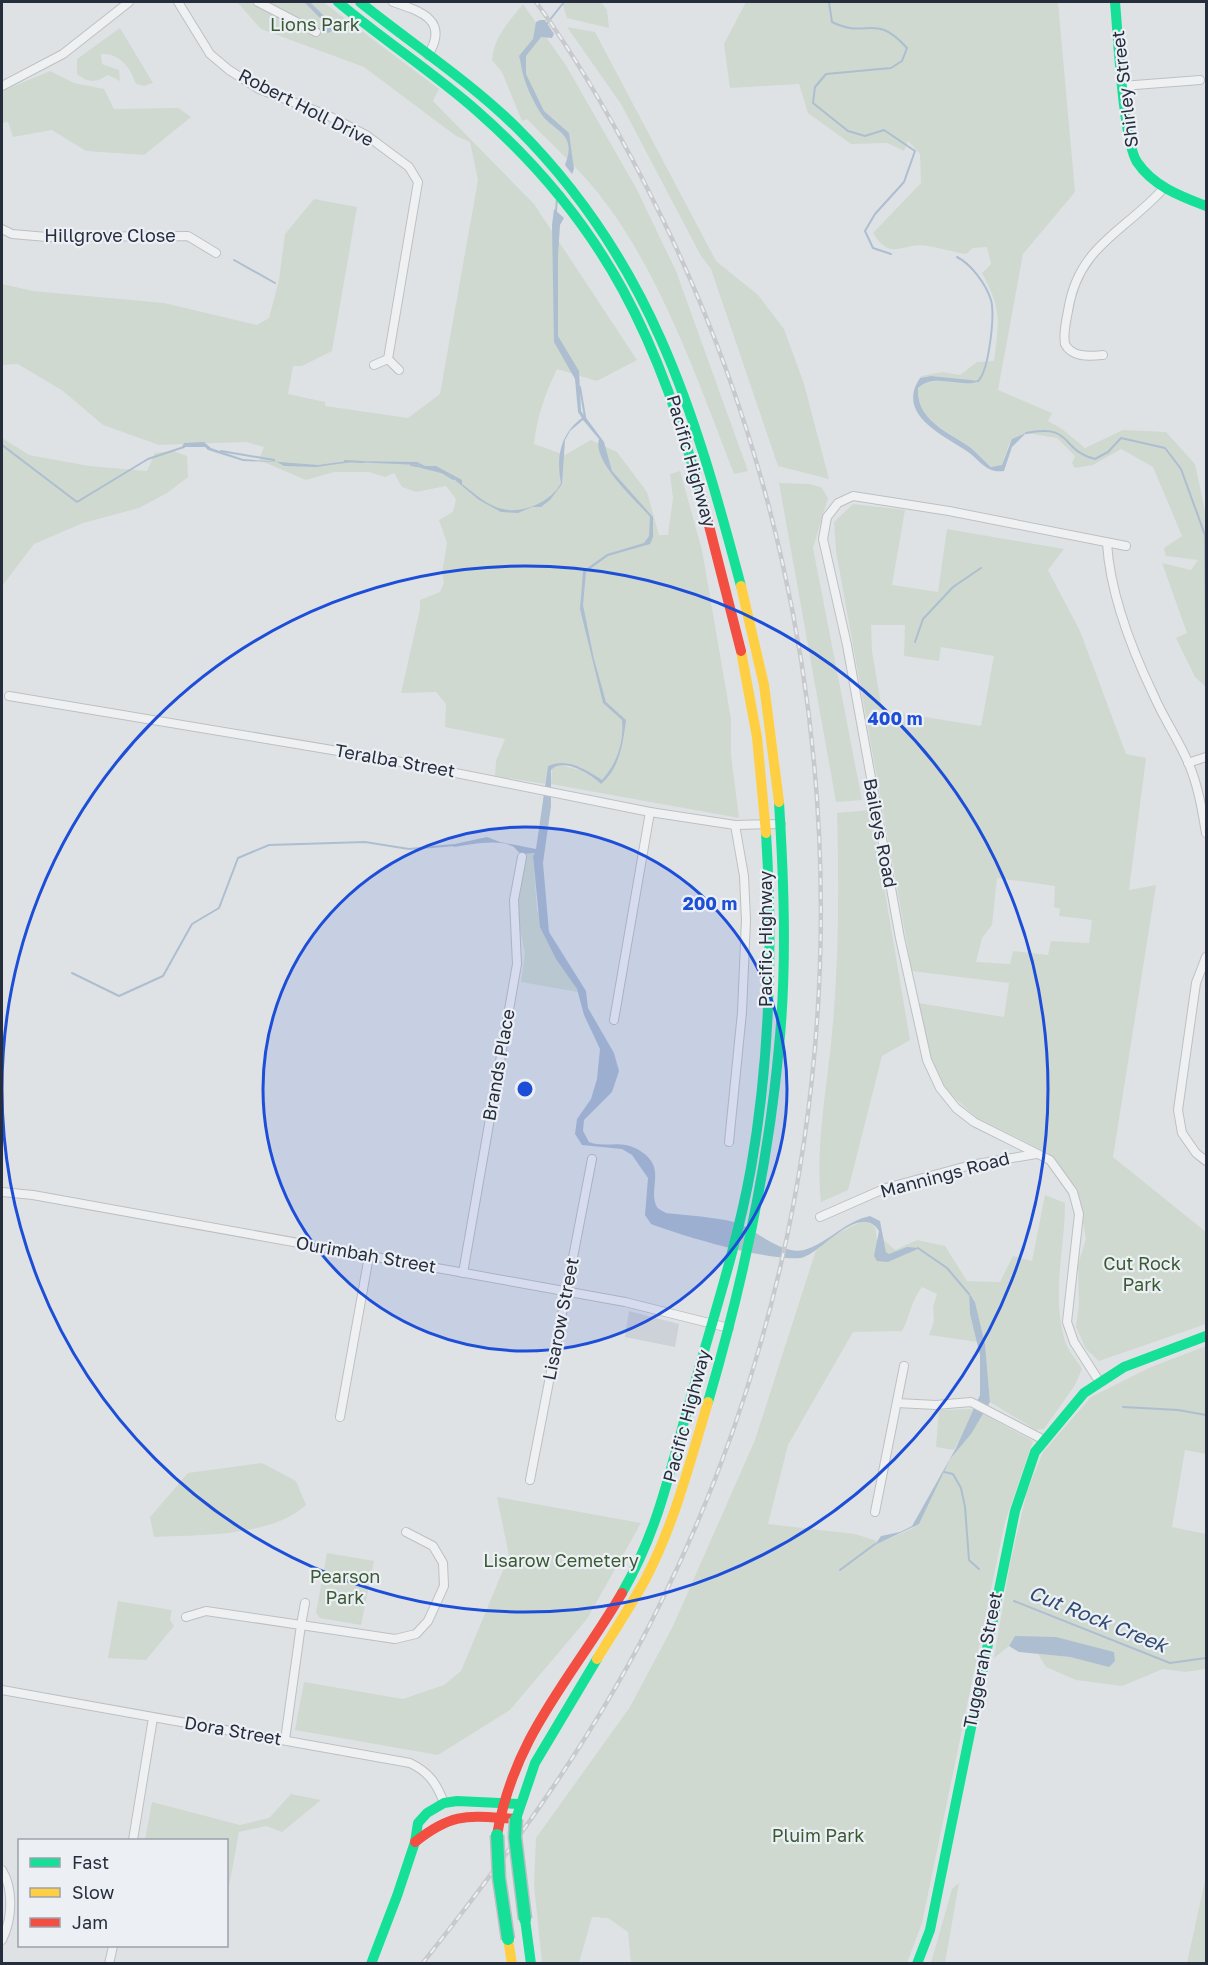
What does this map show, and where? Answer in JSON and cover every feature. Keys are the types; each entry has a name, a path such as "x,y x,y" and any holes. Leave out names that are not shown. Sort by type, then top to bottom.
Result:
{"main road":[{"name":"Pacific Highway","path":"338,2 475,109 531,165 583,224 618,278 648,332 687,441 746,676 761,766 765,823 768,970 755,1137 740,1216 664,1500 643,1552 614,1607 521,1752 501,1803 497,1836 499,1878 512,1964"},
{"name":"Pacific Highway","path":"360,2 478,93 541,155 588,211 615,249 652,313 674,360 691,406 750,623 768,709 781,824 785,953 783,1008 775,1101 756,1219 729,1328 687,1478 661,1548 619,1624 547,1742 519,1804 516,1819 516,1848 531,1964"},
{"name":"Shirley Street","path":"1115,2 1130,149 1144,172 1163,189 1206,206"},
{"name":"Tuggerah Street","path":"917,1964 930,1930 1014,1511 1035,1452 1074,1402 1099,1381 1141,1360 1206,1336"},
{"path":"371,1964 415,1842 418,1823 428,1813 444,1803 477,1800 519,1804"},
{"path":"444,1803 447,1810 459,1817"},
{"path":"415,1842 440,1823 459,1817 516,1819"}],"street":[{"path":"2,86 63,54 129,2"},
{"name":"Robert Holl Drive","path":"178,2 210,54 230,70 259,89 329,116 366,135 410,167 418,182 388,359"},
{"path":"258,2 316,32"},
{"path":"393,2 429,17 434,27 435,39 428,55"},
{"path":"1122,86 1200,80"},
{"path":"1104,355 1077,354 1069,350 1065,344 1071,295 1077,276 1100,246 1163,189"},
{"name":"Hillgrove Close","path":"2,229 12,234 47,237 188,236 216,253"},
{"path":"374,365 388,359 399,370"},
{"name":"Baileys Road","path":"1099,1381 1074,1342 1067,1322 1079,1214 1072,1192 1050,1160 974,1122 956,1108 940,1088 927,1060 902,948 847,645 823,539 827,517 838,503 853,496 949,511 1126,546"},
{"path":"1107,543 1109,571 1114,594 1153,696 1188,763 1200,795 1206,833"},
{"name":"Teralba Street","path":"9,696 386,759 557,791 650,812 735,825 781,824"},
{"path":"1188,763 1206,757"},
{"path":"614,1020 650,812"},
{"name":"Pacific Highway","path":"729,1142 742,1011 746,920 744,876 735,825"},
{"name":"Brands Place","path":"463,1273 517,963 514,900 522,857"},
{"path":"1206,957 1196,983 1178,1110 1182,1133 1196,1153 1206,1161"},
{"name":"Mannings Road","path":"820,1217 886,1188 971,1165 1038,1154"},
{"name":"Lisarow Street","path":"530,1480 592,1159"},
{"name":"Ourimbah Street","path":"2,1192 33,1195 567,1292 729,1328"},
{"path":"340,1417 369,1256"},
{"path":"875,1512 904,1366"},
{"path":"897,1403 936,1406 971,1402 991,1410 1044,1440"},
{"path":"186,1617 206,1611 395,1639 416,1634 428,1621 444,1586 443,1563 434,1546 406,1532"},
{"path":"285,1740 305,1603"},
{"name":"Dora Street","path":"2,1693 410,1763 421,1768 435,1782 444,1803"},
{"path":"133,1839 153,1718"},
{"path":"2,1870 9,1882 9,1926 2,1940"},
{"path":"109,1964 113,1947"}],"shaded area":[{"path":"629,1311 679,1324 675,1347 625,1337"}],"green space":[{"name":"Lions Park","path":"237,2 323,2 439,89 433,101 534,204 637,360 597,381 557,369 542,406 534,444 565,455 591,440 617,452 647,492 659,535 668,535 673,498 670,474 680,471 702,550 731,719 731,755 739,818 551,784 552,768 560,765 580,770 581,767 560,763 548,766 545,784 495,776 496,761 505,739 445,727 446,704 436,692 401,693 420,609 420,600 440,592 444,583 442,573 447,543 439,520 453,512 456,499 446,486 416,492 402,487 394,473 385,477 369,472 334,472 306,480 259,460 264,447 246,442 159,445 103,425 63,391 18,364 2,365 2,284 33,291 164,303 257,325 269,318 279,280 285,234 314,199 357,207 332,351 302,366 293,366 288,394 325,402 325,406 408,418 440,394 478,180 470,142 456,136 364,67 261,29"},
{"path":"562,2 601,2 607,10 609,28 567,18"},
{"path":"746,2 1058,2 1075,192 1023,254 998,390 1052,413 1048,421 1085,448 1123,430 1166,432 1195,464 1206,515 1206,687 1195,677 1176,638 1187,633 1162,563 1191,570 1198,560 1166,556 1164,548 1182,536 1153,467 1121,449 1093,465 1075,468 1072,463 1075,456 1057,438 1026,433 1009,444 1002,465 992,467 971,448 936,424 922,409 918,388 924,384 939,381 978,381 931,376 920,378 921,376 943,372 960,375 977,362 994,361 998,325 996,306 982,273 991,264 987,247 973,248 966,254 919,245 892,249 880,242 873,233 921,183 920,154 908,141 904,151 887,143 851,144 808,113 799,84 730,88 724,44"},
{"path":"523,4 567,67 636,188 676,271 748,471 734,474 673,321 634,246 612,212 581,173 527,119 522,121 502,72 492,60 499,36"},
{"path":"567,27 595,32 716,261 758,295 784,329 804,384 829,479 778,466 711,269 701,256 621,104"},
{"path":"120,28 153,83 144,86 136,84 131,72 123,62 108,54 101,54 102,64 119,70 120,81 108,75 96,81 89,80 77,74 77,59"},
{"path":"50,71 74,83 104,89 114,109 178,108 191,117 144,155 86,151 52,130 13,137 8,122 2,123 2,91"},
{"path":"2,438 29,455 89,466 147,471 155,453 173,451 187,456 188,477 167,493 139,508 83,523 34,544 2,586"},
{"path":"779,483 809,484 821,487 828,498 813,548 862,800 836,802"},
{"name":"Cut Rock Park","path":"853,504 905,510 892,585 938,592 947,529 1064,549 1048,570 1080,631 1126,754 1146,758 1129,890 1156,885 1113,1157 1206,1232 1206,1324 1099,1361 1086,1349 1076,1327 1079,1304 1078,1265 1086,1239 1077,1188 1048,1153 976,1117 946,1090 932,1061 918,1003 1004,1017 1009,983 912,971 836,551 834,522","holes":["871,625 905,625 904,656 939,661 941,647 994,656 981,726 882,710 872,651","997,878 1055,886 1054,907 1060,909 1059,916 1092,920 1089,943 1051,941 1048,955 1013,951 1010,964 976,962 982,938 992,925"]},
{"path":"871,810 910,1040 882,1056 848,1190 821,1202 819,1159 832,1033 837,951 837,813"},
{"path":"525,849 537,852 533,856 537,910 578,992 521,982 525,953 519,924 519,899"},
{"name":"Pluim Park","path":"1045,1195 1065,1203 1059,1306 1065,1341 1082,1369 1075,1385 1044,1429 1036,1430 990,1402 985,1344 974,1298 970,1314 978,1342 929,1335 934,1321 933,1307 937,1294 922,1287 915,1298 902,1331 853,1332 788,1445 768,1524 855,1534 877,1541 877,1544 913,1528 950,1459 983,1414 1033,1441 1005,1522 922,1923 907,1963 631,1963 628,1932 608,1918 592,1917 579,1963 542,1963 534,1885 536,1838 630,1707 673,1626 755,1440 816,1250 836,1234 863,1221 874,1227 879,1246 888,1262 914,1250 889,1254 886,1252 884,1240 895,1250 917,1240 945,1246 967,1281 1000,1282 1013,1256 1032,1261"},
{"path":"1206,1346 1206,1454 1185,1450 1172,1527 1206,1534 1206,1669 1185,1672 1163,1669 1122,1686 1076,1680 1046,1667 1038,1654 1070,1657 1108,1666 1114,1652 1015,1636 1009,1646 994,1658 1010,1564 1027,1491 1043,1452 1091,1397 1151,1367"},
{"path":"975,1409 954,1450 936,1447 939,1410"},
{"path":"262,1463 296,1481 306,1505 274,1523 255,1529 154,1537 150,1517 188,1473"},
{"name":"Lisarow Cemetery","path":"497,1497 641,1523 587,1619 510,1710 438,1755 295,1730 304,1682 403,1699 444,1685 461,1671 509,1556"},
{"name":"Pearson Park","path":"327,1553 374,1561 361,1625 320,1618 316,1613"},
{"path":"118,1601 172,1610 170,1620 174,1626 146,1660 108,1658"},
{"path":"291,1794 321,1800 282,1832 266,1826 239,1832 228,1892 228,1839 145,1839 152,1802 240,1825 269,1818"},
{"path":"1206,1876 1206,1960 1204,1963 1187,1963"},
{"path":"959,1883 945,1963 931,1963 952,1889"}],"water":[{"path":"304,2 310,2 324,16 337,20 334,30 328,33 325,31 324,22"},
{"path":"545,20 554,34 552,38 541,37 526,56 526,74 544,111 569,133 574,169 572,174 565,165 569,145 562,133 537,108 522,72 519,56 533,39 536,22"},
{"path":"554,209 564,218 560,225 558,255 558,336 579,371 581,411 604,442 612,471 653,517 653,537 650,544 608,556 586,572 583,605 594,659 606,702 626,720 622,746 616,763 601,784 577,768 562,765 551,770 551,806 543,863 549,932 586,991 588,1008 614,1053 619,1071 612,1092 584,1120 583,1131 589,1142 629,1146 652,1161 655,1176 654,1198 659,1209 666,1213 734,1222 779,1246 796,1251 813,1247 853,1222 870,1216 880,1221 886,1252 889,1254 907,1247 920,1248 888,1262 877,1261 874,1256 879,1231 871,1223 861,1222 851,1225 818,1249 800,1258 747,1252 651,1224 645,1215 648,1178 632,1155 622,1149 582,1145 575,1134 577,1119 591,1099 597,1079 600,1049 584,1015 577,989 556,959 540,927 533,856 535,853 521,854 514,847 500,843 453,847 455,844 487,837 536,849 548,766 569,764 602,780 612,767 618,752 622,737 622,720 603,703 580,609 583,571 607,554 644,543 649,536 650,517 608,469 599,448 599,439 583,420 570,431 565,440 562,484 550,500 541,507 532,507 518,513 501,512 479,500 449,475 421,468 420,465 352,462 316,467 284,466 277,462 243,461 205,447 182,447 184,443 204,442 211,448 243,459 318,465 348,461 417,462 425,466 436,466 462,480 462,484 476,495 497,507 519,510 544,501 561,483 559,465 561,447 569,431 582,418 578,412 575,379 554,342 552,225"},
{"path":"931,376 980,381 925,383 918,388 919,399 928,417 944,431 971,448 991,467 1002,465 1012,439 1026,433 1012,447 1004,471 987,468 970,453 924,422 917,412 914,391 920,378"},
{"path":"969,1293 975,1302 985,1344 990,1402 971,1434 950,1459 919,1524 875,1545 881,1536 900,1532 912,1526 956,1448 980,1395 980,1355 970,1314"},
{"path":"1015,1636 1056,1637 1114,1652 1115,1661 1109,1667 1070,1657 1019,1652 1009,1646"}],"waterway":[{"name":"Cut Rock Creek","path":"545,26 564,2"},
{"path":"829,2 832,22 844,27 878,28 896,37 907,48 902,61 891,68 826,74 815,87 813,103 848,131 865,136 884,130 915,151 904,182 875,214 865,231 873,248 891,254"},
{"name":"Cut Rock Creek","path":"556,211 557,198"},
{"path":"957,257 968,264 977,275 991,300 990,342 985,366 978,381"},
{"path":"234,260 275,283"},
{"name":"Cut Rock Creek","path":"580,387 585,417"},
{"path":"1026,433 1042,431 1060,435 1083,455 1095,459 1108,452 1121,438 1165,448 1181,469 1205,535 1206,639"},
{"path":"2,445 77,502 148,459 184,447"},
{"path":"221,451 274,460"},
{"path":"345,461 363,462"},
{"path":"411,465 423,467"},
{"path":"440,471 453,479"},
{"path":"915,642 923,619 953,587 981,568"},
{"path":"72,973 119,996 163,976 192,924 219,908 238,858 269,845 365,842 409,849 455,845"},
{"name":"Cut Rock Creek","path":"918,1248 947,1268 969,1294"},
{"path":"1123,1407 1178,1410 1206,1415"},
{"name":"Cut Rock Creek","path":"944,1472 953,1474 961,1488 965,1507 969,1560 979,1569"},
{"path":"840,1570 875,1544"},
{"name":"Cut Rock Creek","path":"1014,1601 1170,1663 1206,1658"}],"railway":[{"path":"422,1964 521,1833 582,1743 637,1649 662,1600 732,1435 781,1263 811,1088 821,911 811,734 782,559 733,388 664,222 605,109 536,2"}],"traffic: fast":[{"path":"338,2 443,83 523,154 561,198 595,243 623,290 647,339 687,446 704,506"},
{"path":"360,2 459,78 516,127 562,178 601,230 634,284 661,340 684,398 705,458 741,586"},
{"path":"1115,2 1128,132 1137,162 1159,184 1206,206"},
{"path":"708,1402 743,1271 761,1182 774,1092 782,1016 784,955 779,802"},
{"path":"622,1593 646,1545 663,1497 731,1255 751,1168 762,1085 768,1001 769,917 766,833"},
{"path":"917,1964 930,1930 1015,1511 1035,1452 1084,1393 1124,1367 1206,1336"},
{"path":"516,1819 535,1763 597,1659"},
{"path":"371,1964 397,1896 415,1842 418,1823 427,1813 444,1803 457,1801 519,1804"},
{"path":"516,1819 515,1837 525,1919"},
{"path":"497,1835 499,1878 508,1939"},
{"path":"525,1919 531,1964"}],"traffic: slow":[{"path":"741,586 764,685 779,802"},
{"path":"741,651 757,737 766,833"},
{"path":"597,1659 645,1580 665,1537 681,1493 708,1402"},
{"path":"508,1939 512,1964"}],"traffic: jam":[{"path":"704,506 741,651"},
{"path":"497,1835 505,1799 531,1737 547,1708 622,1593"},
{"path":"415,1842 452,1820 474,1817 516,1819"}]}
